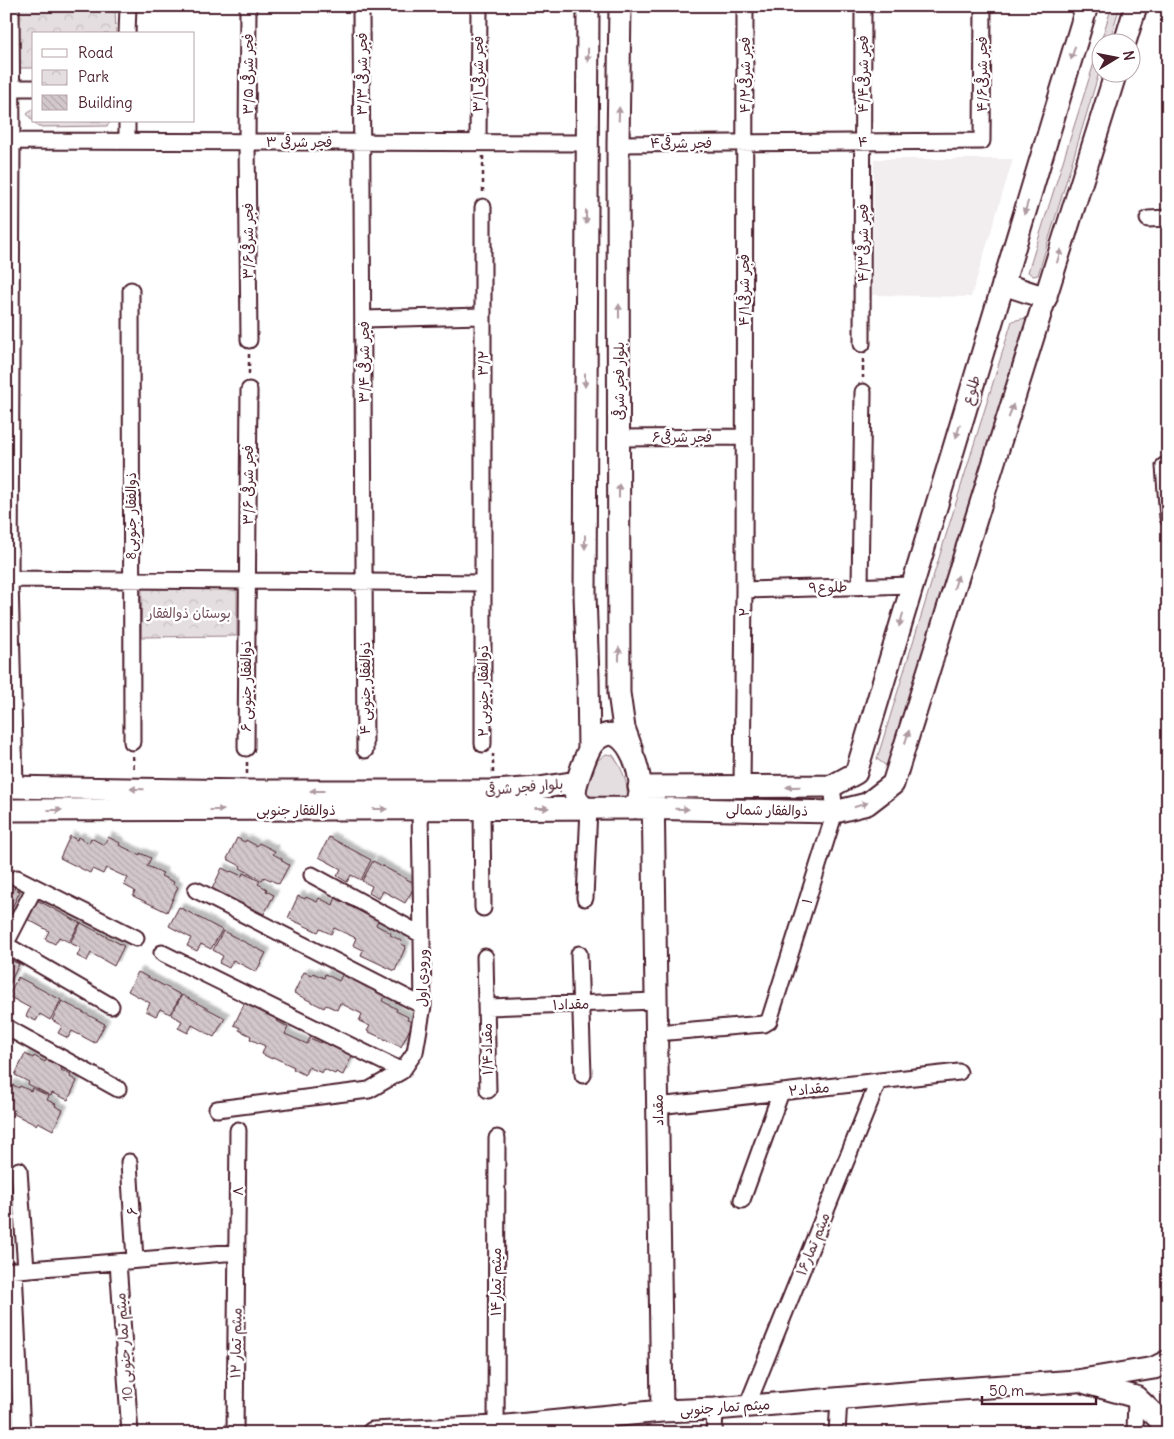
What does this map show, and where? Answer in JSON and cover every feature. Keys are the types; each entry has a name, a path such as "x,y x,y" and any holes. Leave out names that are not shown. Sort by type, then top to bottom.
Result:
{"main road":[{"path":"588,6 584,595 589,749"},
{"name":"بلوار فجر شرقی","path":"620,6 618,144 619,684 624,728 633,753"},
{"name":"طلوع","path":"856,773 1087,6"},
{"path":"1128,32 1136,6"},
{"path":"856,773 893,784 1113,82"},
{"path":"1003,284 1046,298"},
{"path":"588,678 594,697 599,702 606,703 613,698 619,684"},
{"path":"608,734 616,736 625,741 633,753 640,777 646,787 643,808 588,808 579,804 575,794 577,782 586,755 599,737 608,734"},
{"name":"ذوالفقار شمالی","path":"646,787 832,786 856,773"},
{"name":"بلوار فجر شرقی","path":"482,797 577,782"},
{"name":"ذوالفقار شمالی","path":"643,808 835,812 867,804 893,784"},
{"name":"ذوالفقار جنوبی","path":"10,787 482,797 588,808"},
{"path":"169,790 169,811"},
{"name":"ذوالفقار جنوبی","path":"6,810 169,811 420,808 482,797"},
{"name":"مقداد","path":"643,808 656,1001 662,1411"},
{"name":"میثم تمار جنوبی","path":"384,1432 496,1430 607,1425 662,1411 715,1409 1076,1381 1154,1368 1168,1361"},
{"name":"میثم تمار جنوبی","path":"1076,1381 1136,1397 1161,1421 1165,1433"}],"street":[{"path":"10,787 8,579 12,141 9,88 11,6"},
{"path":"127,32 128,6"},
{"name":"۳/۵ فجر شرقی","path":"247,142 248,6"},
{"name":"۳/۳ فجر شرقی","path":"361,6 362,142"},
{"name":"۳/۱ فجر شرقی","path":"479,6 480,142"},
{"name":"فجر شرقی۴/۲","path":"744,143 745,6"},
{"name":"فجر شرقی۴/۴","path":"863,6 864,142"},
{"name":"فجر شرقی۴/۶","path":"982,142 983,6"},
{"path":"9,88 32,88"},
{"path":"127,122 127,141"},
{"name":"۳ فجر شرقی","path":"12,141 587,143"},
{"name":"فجر شرقی۳/۶","path":"247,142 249,340"},
{"name":"۳/۴ فجر شرقی","path":"362,142 365,582"},
{"name":"فجر شرقی۴/۳","path":"862,344 864,142"},
{"name":"۴","path":"744,143 982,142"},
{"name":"فجر شرقی۴","path":"618,144 744,143"},
{"name":"فجر شرقی۴/۱","path":"744,143 744,437"},
{"name":"۳/۲","path":"483,207 483,583"},
{"path":"1148,218 1168,218"},
{"name":"8ذوالفقار جنوبی","path":"131,290 132,742"},
{"path":"363,319 483,316"},
{"name":"۳/۶ فجر شرقی","path":"247,581 249,390"},
{"path":"860,586 863,392"},
{"name":"فجر شرقی۶","path":"619,438 744,437"},
{"name":"۲","path":"742,787 744,437"},
{"path":"1168,467 1164,466 1168,518"},
{"path":"8,579 483,583"},
{"name":"۶ ذوالفقار جنوبی","path":"246,748 247,581"},
{"name":"۴ ذوالفقار جنوبی","path":"365,582 365,750"},
{"name":"۲ ذوالفقار جنوبی","path":"483,583 483,744"},
{"name":"طلوع۹","path":"744,590 912,585"},
{"name":"۱","path":"657,1033 764,1024 769,1020 835,812 832,786"},
{"path":"482,797 483,908"},
{"name":"ورودی اول","path":"402,1071 414,1052 423,1006 420,808"},
{"path":"585,898 588,808"},
{"path":"312,876 422,935"},
{"path":"17,878 136,938"},
{"path":"35,887 6,944 111,1006"},
{"path":"196,890 423,1006"},
{"path":"162,953 402,1071"},
{"path":"579,954 583,1075"},
{"name":"مقداد۱/۴","path":"485,957 488,1090"},
{"name":"مقداد۱","path":"486,1007 656,1001"},
{"path":"6,1027 118,1089"},
{"path":"217,1109 368,1090 402,1071"},
{"name":"مقداد۲","path":"658,1106 959,1072"},
{"name":"میثم تمار۱۶","path":"747,1406 878,1082"},
{"path":"742,1200 781,1092"},
{"name":"۸","path":"237,1252 238,1130"},
{"name":"میثم تمار۱۴","path":"496,1430 497,1138"},
{"name":"۶","path":"129,1162 135,1260"},
{"path":"19,1170 15,1270 22,1433"},
{"path":"15,1270 237,1252"},
{"name":"میثم تمار ۱۲","path":"235,1433 237,1252"},
{"name":"میثم تمار جنوبی 10","path":"118,1262 130,1433"},
{"path":"1135,1433 1136,1397"},
{"path":"837,1433 839,1399"},
{"path":"714,1433 715,1409"}],"path":[{"path":"480,142 483,207"},
{"path":"249,340 249,390"},
{"path":"862,344 863,392"},
{"path":"132,742 135,789"},
{"name":"۲ ذوالفقار جنوبی","path":"482,797 493,744 483,744"},
{"name":"۶ ذوالفقار جنوبی","path":"246,748 248,791"}],"shaded area":[{"path":"874,159 1013,159 971,297 872,295"}],"green space":[{"path":"20,6 115,6 116,32 32,32 32,68 19,68"},
{"path":"1112,6 1120,6 1112,32 1104,32"},
{"path":"1092,69 1092,82 1096,82 1038,275 1033,276 1028,272"},
{"path":"32,110 32,120 27,114"},
{"path":"34,122 110,122 107,126 38,127"},
{"path":"1026,318 889,763 885,765 877,759 1012,321"},
{"name":"بوستان ذوالفقار","path":"142,588 237,589 237,636 141,637"},
{"path":"606,754 613,755 620,766 626,783 627,802 589,805 583,786 598,760"}],"building":[{"path":"70,836 77,840 78,837 89,843 91,838 104,845 108,837 120,843 119,845 151,858 147,866 163,873 161,876 174,882 173,884 178,887 167,912 133,896 135,891 124,885 128,878 106,868 103,874 92,869 90,873 60,858"},
{"path":"329,837 371,860 361,880 351,875 347,882 337,876 341,869 319,857"},
{"path":"237,838 257,846 259,843 275,851 273,854 289,865 279,884 264,877 262,880 227,859"},
{"path":"373,861 416,884 405,903 383,891 379,899 369,893 372,886 362,881"},
{"path":"222,868 242,876 243,873 260,881 258,884 274,895 264,914 249,907 247,910 225,899 226,896 212,889"},
{"path":"6,882 15,886 14,889 20,891 8,916 6,915"},
{"path":"298,896 317,902 319,898 333,905 336,897 348,903 347,905 379,918 376,925 391,933 390,935 402,941 401,944 406,946 395,971 361,955 363,950 353,945 356,938 334,928 331,934 320,929 318,932 288,918"},
{"path":"37,900 80,923 69,942 59,937 55,944 45,939 49,931 27,919"},
{"path":"179,907 222,930 211,949 201,944 197,951 187,946 191,938 169,926"},
{"path":"81,923 124,946 114,966 91,953 87,961 77,956 81,948 70,943"},
{"path":"223,931 266,953 256,972 233,960 229,968 219,963 223,956 213,950"},
{"path":"6,958 19,964 7,989 6,988"},
{"path":"138,972 181,995 170,1014 160,1009 156,1016 146,1011 150,1003 128,991"},
{"path":"304,972 312,975 313,973 324,978 325,974 339,981 343,973 385,994 382,1001 397,1009 396,1011 408,1017 407,1020 413,1022 401,1047 367,1031 370,1026 359,1021 362,1014 340,1003 337,1010 326,1005 324,1008 294,993"},
{"path":"18,977 61,1000 50,1020 40,1014 36,1021 26,1016 30,1008 8,996"},
{"path":"182,995 225,1018 214,1037 192,1025 188,1033 178,1028 182,1021 171,1015"},
{"path":"246,1000 280,1016 277,1021 288,1027 285,1034 307,1044 310,1038 321,1043 323,1040 353,1054 343,1075 324,1069 322,1073 308,1067 305,1075 293,1069 294,1067 262,1054 265,1046 250,1039 251,1036 234,1025"},
{"path":"62,1001 105,1024 95,1043 72,1031 68,1038 58,1033 62,1026 52,1020"},
{"path":"25,1054 45,1062 47,1059 63,1067 61,1070 71,1075 70,1077 77,1081 68,1100 52,1093 51,1096 15,1075"},
{"path":"11,1084 31,1091 32,1088 49,1096 47,1100 63,1110 53,1130 38,1122 36,1125 14,1114 15,1111 6,1107 6,1093"}]}
